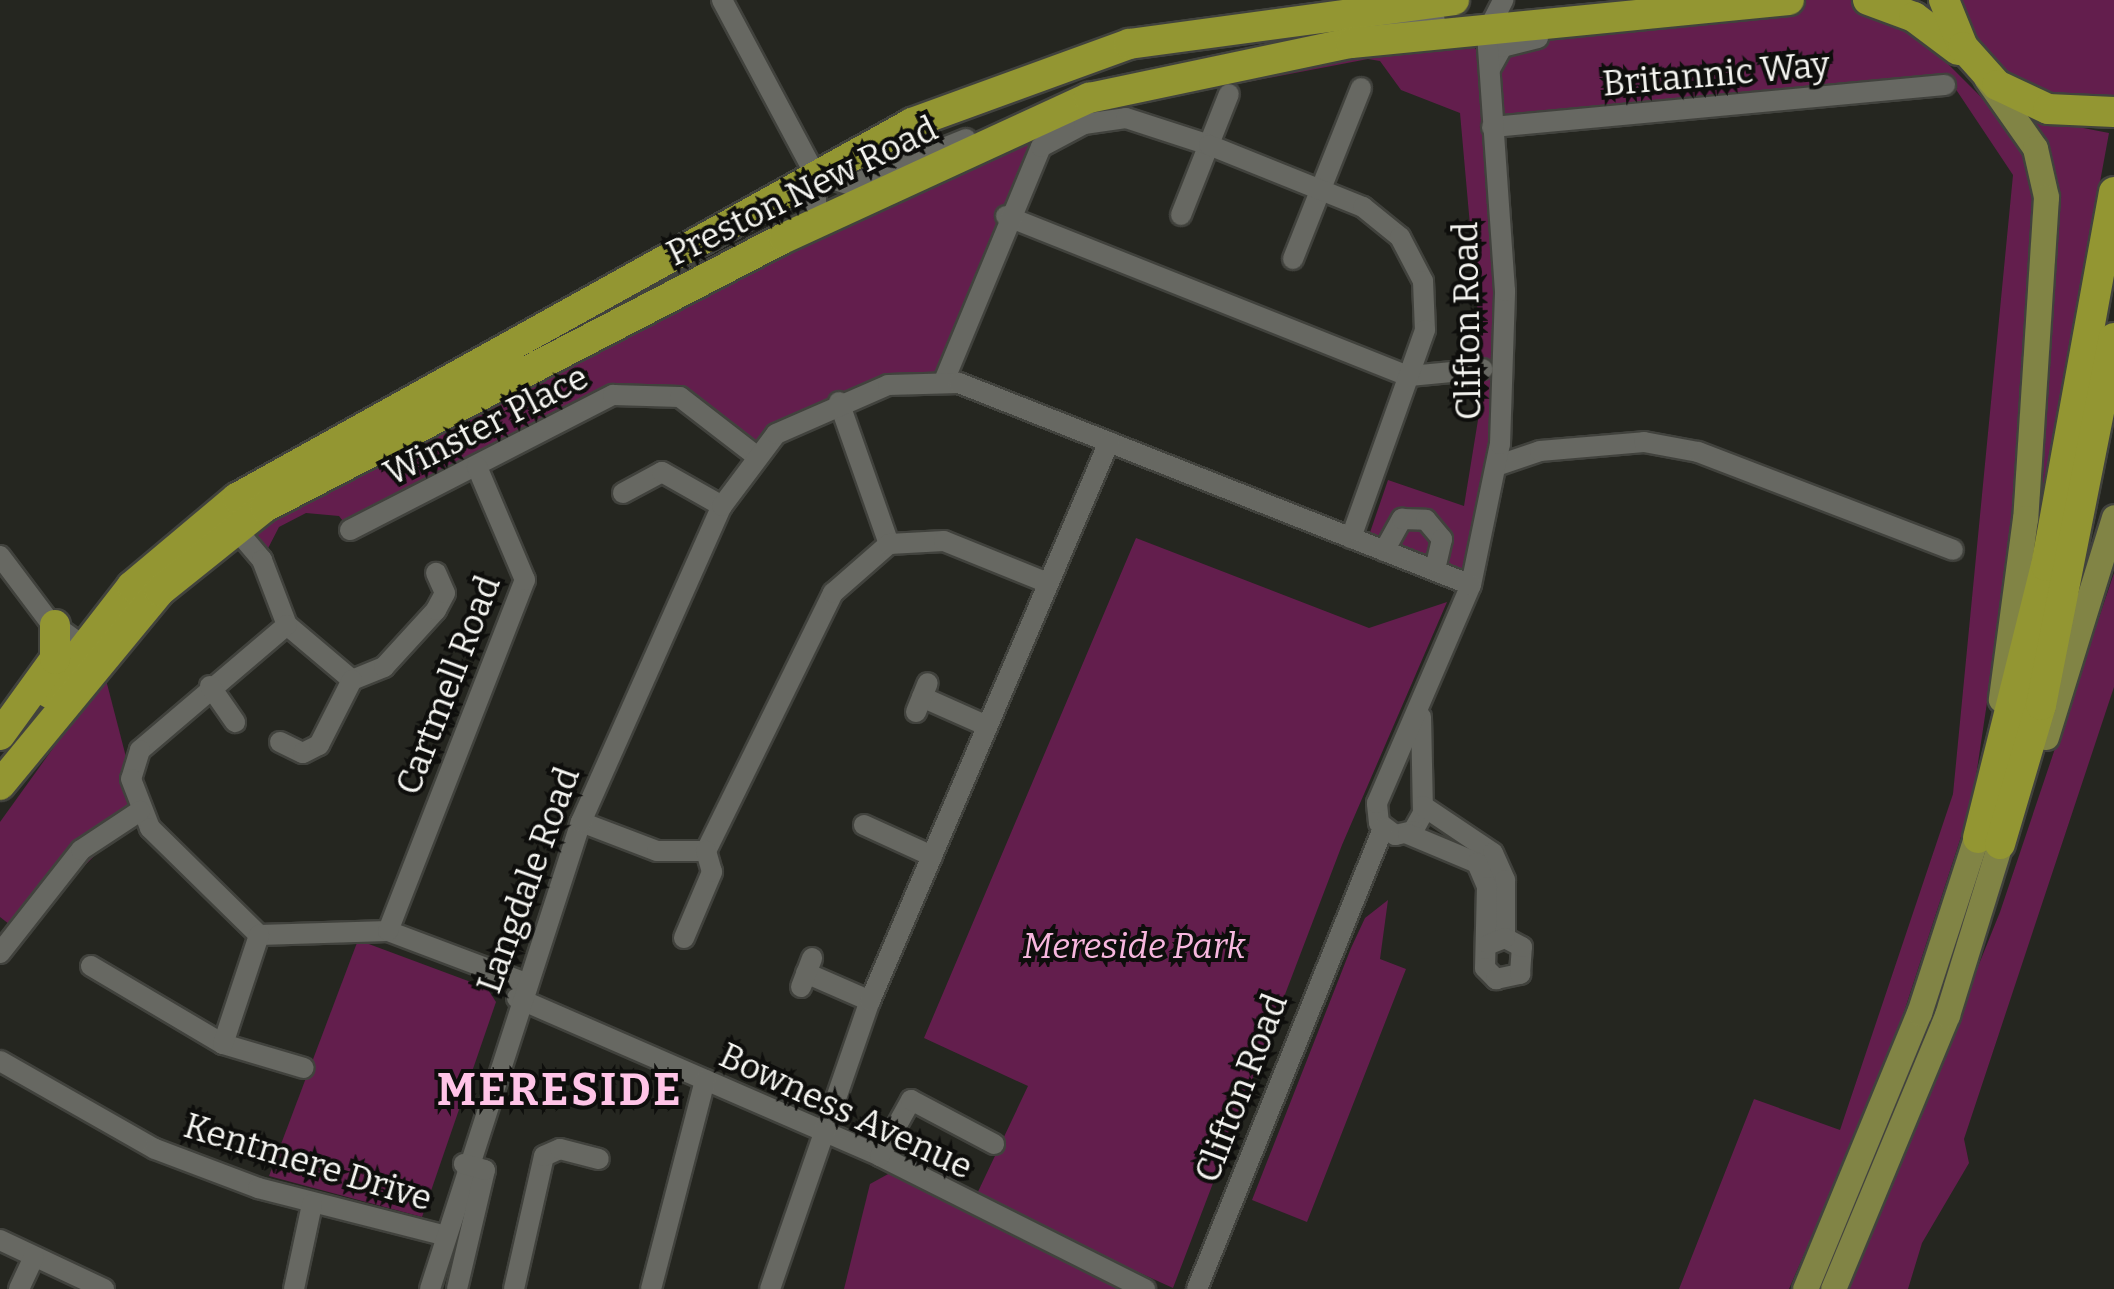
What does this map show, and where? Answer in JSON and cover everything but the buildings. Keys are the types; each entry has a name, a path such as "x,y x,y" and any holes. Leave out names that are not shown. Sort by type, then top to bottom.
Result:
{"highway":[{"name":"Preston New Road","path":"0,754 90,651 170,549 237,498 815,174 1019,77 1129,44 1278,18 1454,0"},
{"name":"Preston New Road","path":"0,785 90,651 235,528 361,452 818,222 1089,98 1246,60 1789,0"},
{"path":"1868,0 1929,26 1979,70 2027,102 2077,114 2114,112"},
{"path":"1944,0 1979,70"},
{"path":"1989,841 2046,566 2114,192"},
{"path":"1989,841 2042,705 2114,338"},
{"path":"0,735 55,659 55,625"}],"main road":[{"path":"1979,70 2035,148 2046,197 2025,518 1981,913"},
{"path":"1833,1289 1981,913 2114,517"},
{"path":"1805,1289 1989,841"}],"street":[{"path":"722,0 815,174 818,222"},
{"path":"1278,18 1467,20 1487,32 1503,0"},
{"path":"1490,70 1517,41 1627,16"},
{"name":"Clifton Road","path":"1397,833 1376,810 1421,717 1471,585 1500,444 1506,362 1487,32"},
{"path":"1453,36 1483,63 1492,124"},
{"name":"Britannic Way","path":"1492,124 1945,86"},
{"path":"1293,258 1361,88"},
{"path":"1181,215 1229,94"},
{"path":"1351,538 1409,376 1427,302 1416,260 1380,218 1321,189 1209,145 1126,118 1068,129 1031,160 944,381 1471,585"},
{"path":"815,174 852,185 961,140 1030,124"},
{"path":"1006,216 1409,376 1483,369"},
{"name":"Langdale Road","path":"437,1288 442,1236 464,1164 520,990 581,822 722,506 755,454 838,402 944,381"},
{"name":"Winster Place","path":"350,530 614,395 680,397 755,454"},
{"path":"838,402 889,544"},
{"path":"770,1289 821,1133 870,1002 1109,442"},
{"path":"1496,466 1540,452 1644,442 1698,452 1953,550"},
{"path":"1500,444 1540,452"},
{"name":"Cartmell Road","path":"388,931 525,580 477,467"},
{"path":"623,493 662,472 722,506"},
{"path":"1384,550 1402,519 1426,520 1442,539 1434,570"},
{"path":"235,528 262,560 288,624 352,680"},
{"path":"684,938 712,872 706,850 832,592 889,544 944,541 1048,583"},
{"path":"1,558 55,625 90,651"},
{"path":"280,742 304,754 319,744 352,680 384,667 436,610 446,593 436,574"},
{"path":"288,624 210,686 133,761 140,811 259,935 388,931"},
{"path":"210,686 234,722"},
{"path":"922,697 987,726"},
{"name":"Clifton Road","path":"1197,1289 1349,912 1397,833 1421,802 1421,717"},
{"path":"1386,792 1421,802 1493,852 1505,880 1497,941 1478,863 1397,833"},
{"path":"0,953 82,850 140,811"},
{"path":"581,822 657,851 706,850"},
{"path":"864,825 932,856"},
{"name":"Bowness Avenue","path":"388,931 705,1080 880,1156 1145,1289"},
{"path":"223,1044 259,935"},
{"path":"91,966 223,1044 304,1068"},
{"path":"806,972 870,1002"},
{"name":"Kentmere Drive","path":"0,1061 155,1150 312,1204 442,1236"},
{"path":"651,1289 705,1080"},
{"path":"880,1156 905,1096 994,1144"},
{"path":"514,1289 544,1156 556,1140 599,1159"},
{"path":"457,1289 485,1170 464,1164"},
{"path":"294,1289 312,1204"},
{"path":"0,1240 104,1289"},
{"path":"19,1289 34,1257"}],"green space":[{"path":"1789,0 1860,0 1938,43 1942,58 2013,129 2037,183 2008,562 1972,803 1889,1058 1789,1289 1679,1289 1754,1099 1840,1130 1953,794 2013,175 1947,76 1493,128 1507,363 1471,585 1366,544 1388,480 1464,506 1484,383 1460,113 1401,90 1380,61 1368,59 1100,110 1053,130 944,381 916,381 755,455 680,397 613,395 350,530 339,516 306,513 279,527 262,560 235,528 978,148 1247,60 1472,45 1492,67 1502,47"},
{"path":"1956,0 2114,0 2114,97 2058,96 2010,78 1966,32"},
{"path":"2027,117 2109,133 2035,536 2057,207"},
{"name":"Mereside Park","path":"1136,538 1369,628 1447,602 1342,845 1173,1288 975,1198 1028,1086 924,1038"},
{"path":"2114,573 2114,687 1964,1139 1969,1163 1922,1243 1908,1289 1848,1289 2000,912"},
{"path":"105,676 140,811 18,931 0,917 0,822"},
{"path":"1388,900 1380,959 1406,969 1307,1222 1252,1200 1351,948 1365,918"},
{"path":"358,940 487,988 496,1002 422,1217 269,1176"},
{"path":"890,1173 1124,1289 844,1289 870,1184"}],"district":[{"name":"MERESIDE","path":"560,1091"}]}
